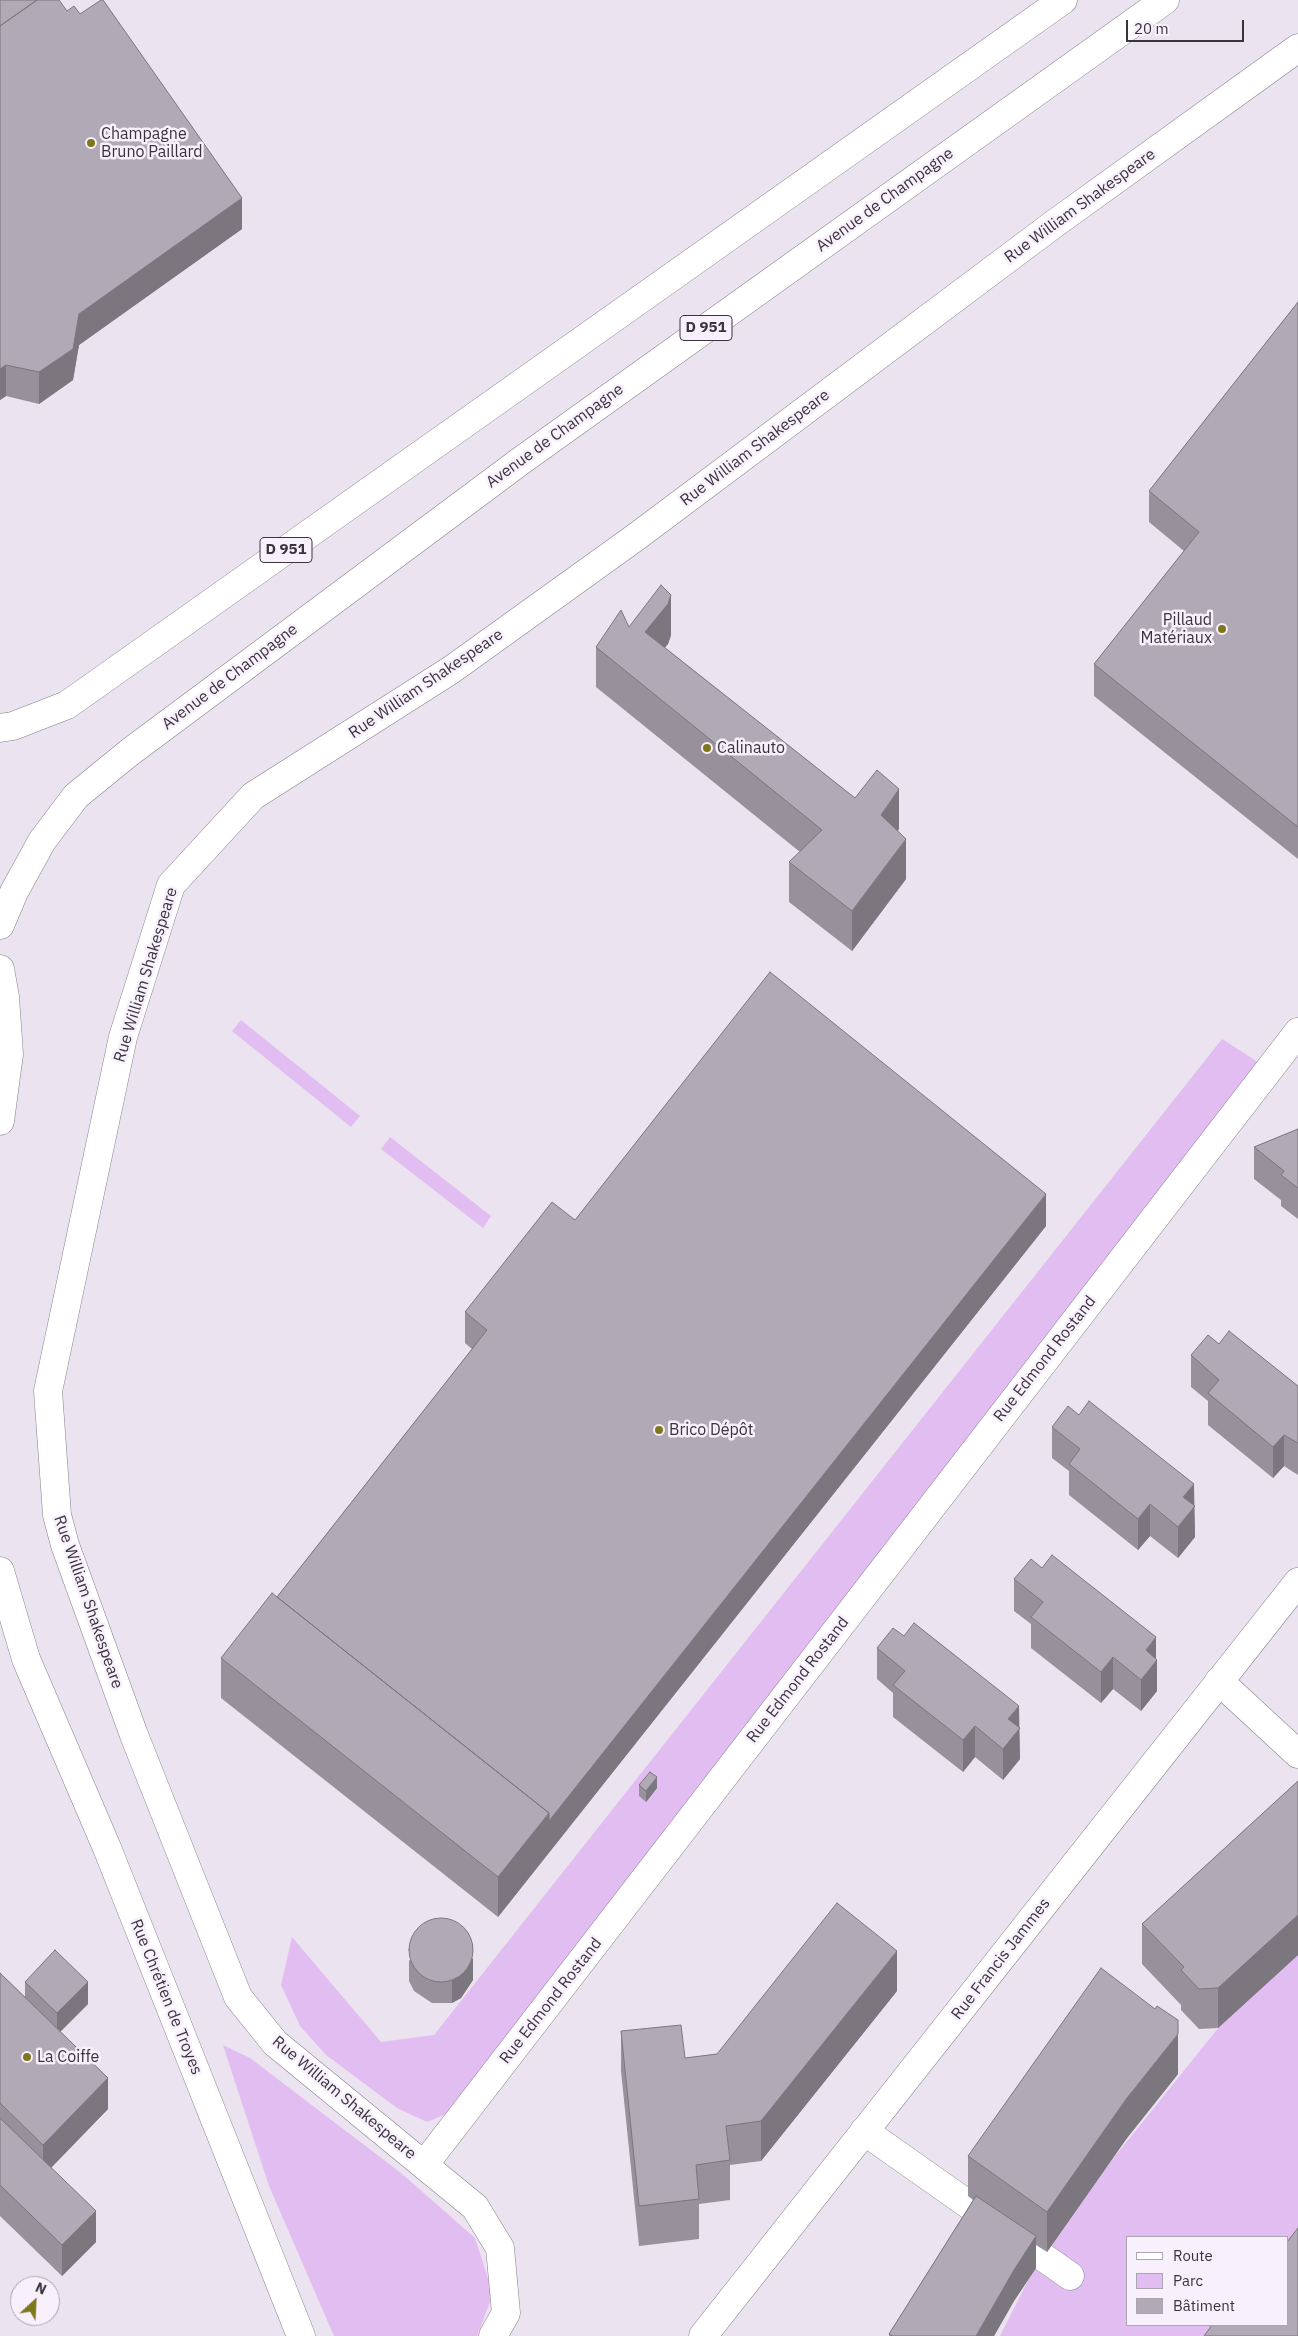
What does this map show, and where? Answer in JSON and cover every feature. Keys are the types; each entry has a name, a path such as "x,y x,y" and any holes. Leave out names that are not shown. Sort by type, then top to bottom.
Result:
{"street":[{"name":"D 951","path":"0,728 14,726 67,705 1063,0"},
{"name":"Avenue de Champagne","path":"0,925 14,892 42,840 76,796 130,752 522,460 1165,0"},
{"name":"Rue William Shakespeare","path":"424,2165 275,2043 238,1997 134,1735 65,1545 57,1515 48,1391 123,1038 172,885 253,796 451,670 636,537 1054,224 1298,48"},
{"path":"0,970 5,997 9,1054 7,1082 0,1121"},
{"name":"Rue Edmond Rostand","path":"424,2165 1294,1046"},
{"name":"Rue Chrétien de Troyes","path":"0,1571 26,1659 107,1848 301,2336"},
{"name":"Rue Francis Jammes","path":"703,2336 1298,1582"},
{"name":"Rue Chrétien de Troyes","path":"0,1615 26,1659"},
{"path":"1220,1681 1298,1754"},
{"path":"864,2132 1070,2276"},
{"path":"424,2165 475,2207 500,2248 506,2313 493,2336"}],"green space":[{"path":"241,1020 360,1116 351,1127 232,1031"},
{"path":"1222,1039 1278,1075 451,2112 427,2122 397,2108 326,2055 300,2026 281,1985 292,1937 381,2042 434,2035"},
{"path":"390,1137 491,1216 483,1228 381,1149"},
{"path":"1298,1954 1298,2277 1288,2290 1288,2236 1126,2236 1126,2326 1258,2326 1250,2336 1000,2336 1050,2237 1236,2006"},
{"path":"223,2045 250,2058 401,2173 475,2238 493,2294 477,2336 334,2336 269,2186"}],"building":[{"path":"0,0 37,0 0,26"},
{"name":"Champagne Bruno Paillard","path":"37,0 59,0 67,11 74,6 80,14 103,0 242,198 79,314 73,349 39,372 6,365 0,369 0,26"},
{"name":"Pillaud Matériaux","path":"1298,302 1298,827 1094,664 1199,532 1149,491"},
{"path":"661,585 671,595 668,604 645,632 855,798 877,770 899,789 881,815 906,839 852,911 789,862 822,830 596,647 621,610 629,627"},
{"name":"Brico Dépôt","path":"770,972 1046,1194 549,1821 549,1813 277,1597 487,1330 465,1312 552,1202 575,1220"},
{"path":"1298,1129 1298,1188 1281,1175 1284,1171 1254,1147"},
{"path":"1229,1331 1298,1386 1298,1443 1284,1435 1273,1447 1208,1393 1219,1380 1191,1355 1208,1335 1219,1344"},
{"path":"1089,1401 1194,1484 1183,1497 1195,1506 1178,1527 1150,1504 1138,1519 1069,1464 1080,1449 1052,1427 1068,1406 1079,1415"},
{"path":"1052,1555 1156,1637 1146,1650 1157,1660 1141,1680 1113,1657 1101,1672 1031,1617 1043,1602 1014,1579 1031,1559 1042,1568"},
{"path":"272,1593 549,1813 498,1877 221,1658"},
{"path":"914,1623 1019,1706 1008,1719 1020,1728 1003,1749 975,1726 963,1740 893,1685 905,1671 877,1648 893,1628 904,1636"},
{"path":"650,1772 657,1777 646,1791 639,1785"},
{"path":"1298,1781 1298,1915 1218,1988 1199,1989 1181,1970 1184,1967 1142,1924"},
{"path":"837,1903 897,1951 761,2121 726,2126 730,2160 696,2165 699,2199 639,2206 621,2031 681,2025 685,2058 717,2054"},
{"path":"441,1918 453,1920 464,1927 471,1938 473,1950 471,1962 464,1973 453,1980 441,1982 429,1980 418,1973 411,1962 409,1950 411,1938 418,1927 429,1920"},
{"path":"55,1950 88,1982 57,2013 25,1982"},
{"path":"1101,1968 1155,2009 1157,2006 1178,2020 1178,2034 1127,2098 1047,2212 968,2156"},
{"name":"La Coiffe","path":"0,1973 108,2078 43,2145 0,2103"},
{"path":"0,2118 96,2211 62,2245 0,2185"},
{"path":"976,2196 1036,2236 976,2336 893,2336 889,2334"},
{"path":"1298,2228 1298,2336 1204,2336 1211,2326 1288,2326 1288,2241"}],"place":[{"name":"Champagne Bruno Paillard","path":"91,143"},
{"name":"Pillaud Matériaux","path":"1222,629"},
{"name":"Calinauto","path":"707,748"},
{"name":"Brico Dépôt","path":"659,1430"},
{"name":"La Coiffe","path":"27,2057"}]}
